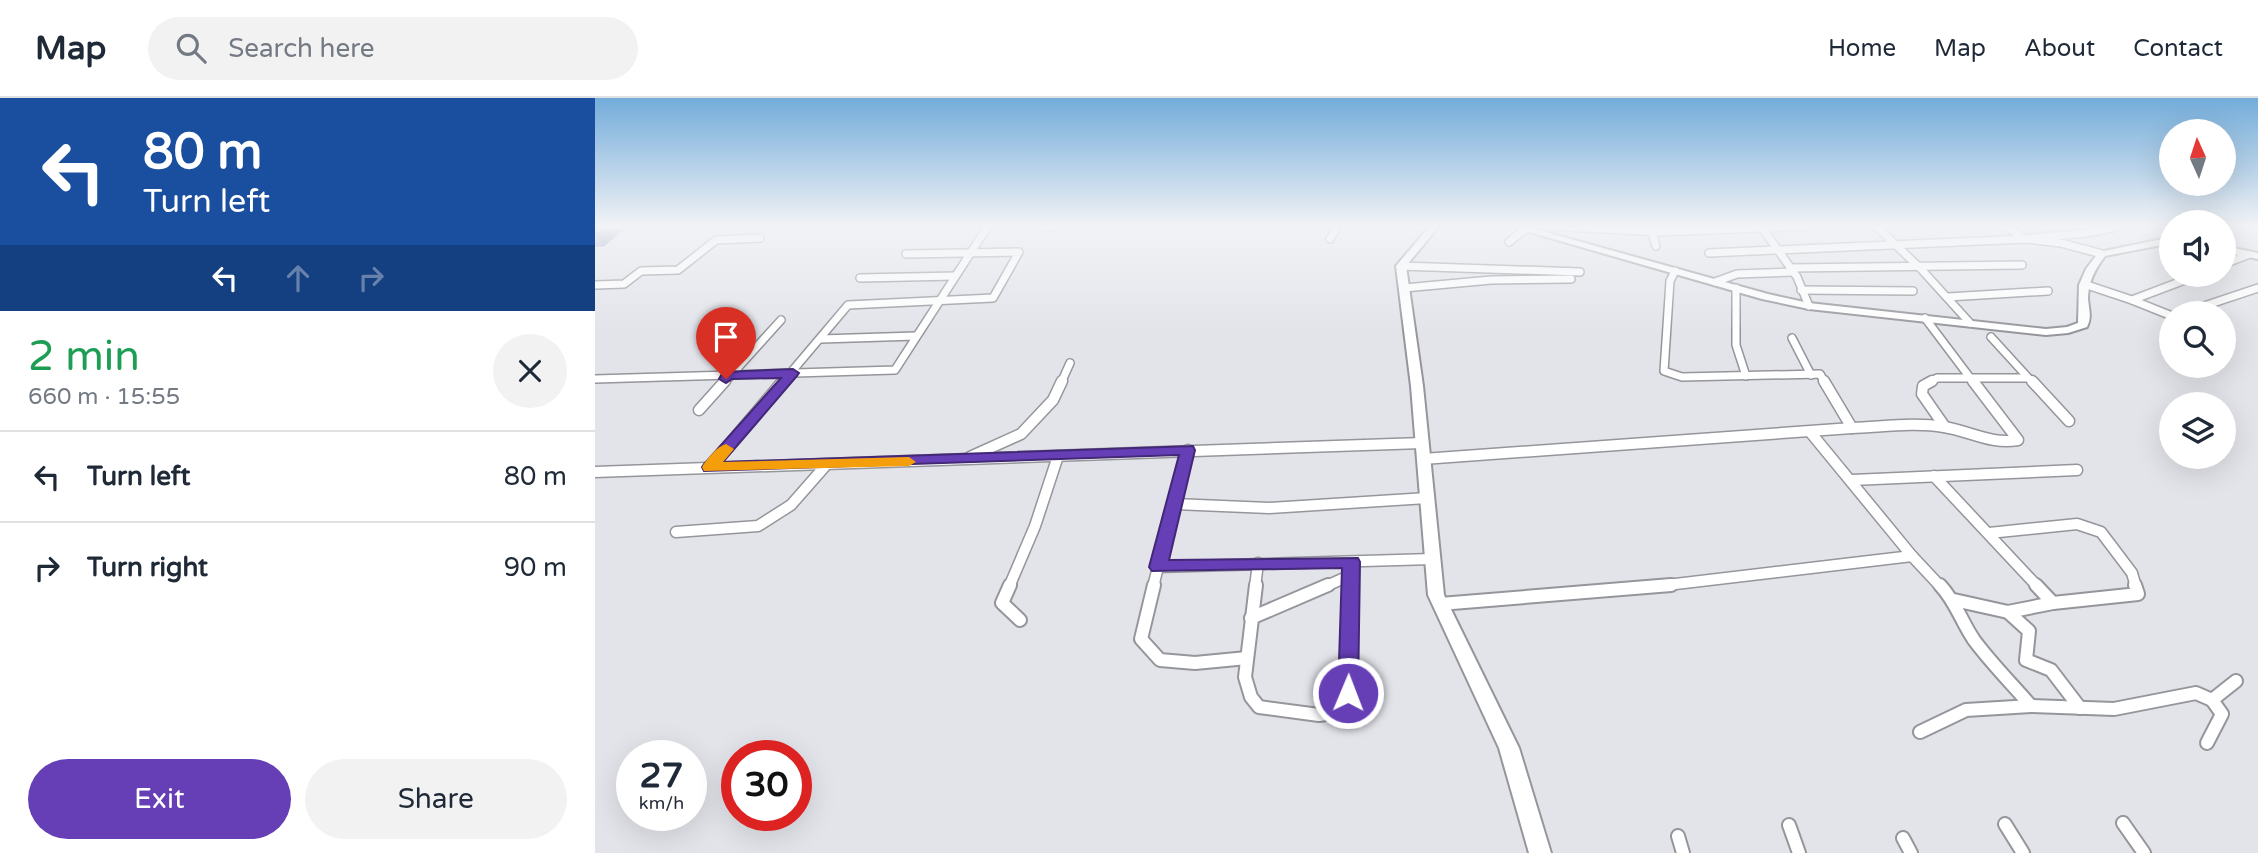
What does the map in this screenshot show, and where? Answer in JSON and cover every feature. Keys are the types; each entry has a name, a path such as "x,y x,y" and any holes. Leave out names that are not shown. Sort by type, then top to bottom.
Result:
{"street":[{"path":"595,285 624,284 641,271 678,270 689,261"},
{"path":"595,379 895,370 938,300 966,261"},
{"path":"710,467 793,373 848,305 993,298 1014,261"},
{"path":"1406,261 1402,266 1436,595 1509,748 1540,853"},
{"path":"1639,261 1809,306 2046,332 2068,330 2083,325 2087,316 2083,298 2085,276 2096,261"},
{"path":"1786,261 1808,298 1809,306"},
{"path":"1913,261 1970,323"},
{"path":"1715,282 1737,274 1792,270 2022,265"},
{"path":"1402,266 1580,272"},
{"path":"1675,271 1670,281 1664,371 1682,377 1821,374 1852,428"},
{"path":"860,278 955,276"},
{"path":"1404,288 1491,280 1571,279"},
{"path":"2084,284 2159,311"},
{"path":"2131,300 2165,287"},
{"path":"1737,288 1736,340 1741,368 1746,376"},
{"path":"2219,301 2258,288"},
{"path":"1801,290 1913,291"},
{"path":"1948,297 2048,291"},
{"path":"595,472 1188,450 1423,451 1811,433 1852,428 1945,427 1988,442 2018,440 1925,318"},
{"path":"699,410 728,375 781,320"},
{"path":"821,339 916,336"},
{"path":"1991,337 2026,378 2069,421"},
{"path":"1792,338 1811,374"},
{"path":"965,460 1021,434 1053,400 1070,363"},
{"path":"1945,427 1922,394 1923,386 1937,378 2026,378"},
{"path":"1811,433 1912,556 1954,600 2008,612 2053,603 2138,594 2132,573 2101,532 2077,524 1989,533"},
{"path":"1188,450 1141,639 1160,660 1195,663 1247,658"},
{"path":"1020,620 1002,603 1035,526 1058,456"},
{"path":"676,532 758,526 791,505 827,464"},
{"path":"1852,480 2077,470"},
{"path":"1934,476 2053,603"},
{"path":"1175,504 1205,507 1334,504 1427,498"},
{"path":"1440,604 1706,582 1912,556"},
{"path":"1158,567 1432,559"},
{"path":"1258,563 1245,677 1251,697 1259,707 1319,715 1342,713 1348,693 1352,562"},
{"path":"1251,618 1351,575"},
{"path":"1954,600 1955,608 1979,645 2031,706"},
{"path":"2008,612 2029,631 2026,660 2051,670 2080,708"},
{"path":"2211,700 2236,681"},
{"path":"1920,732 1966,710 2031,706 2114,709 2196,693 2211,700 2223,714 2207,743"},
{"path":"2123,823 2144,853"},
{"path":"2005,824 2023,853"},
{"path":"1789,825 1799,853"},
{"path":"1678,836 1683,853"},
{"path":"1903,838 1911,853"}],"slow traffic":[{"path":"726,449 710,467 909,462"}],"route":[{"path":"726,379 728,375 793,373 710,467 1188,450 1158,567 1352,562 1348,693"}]}
